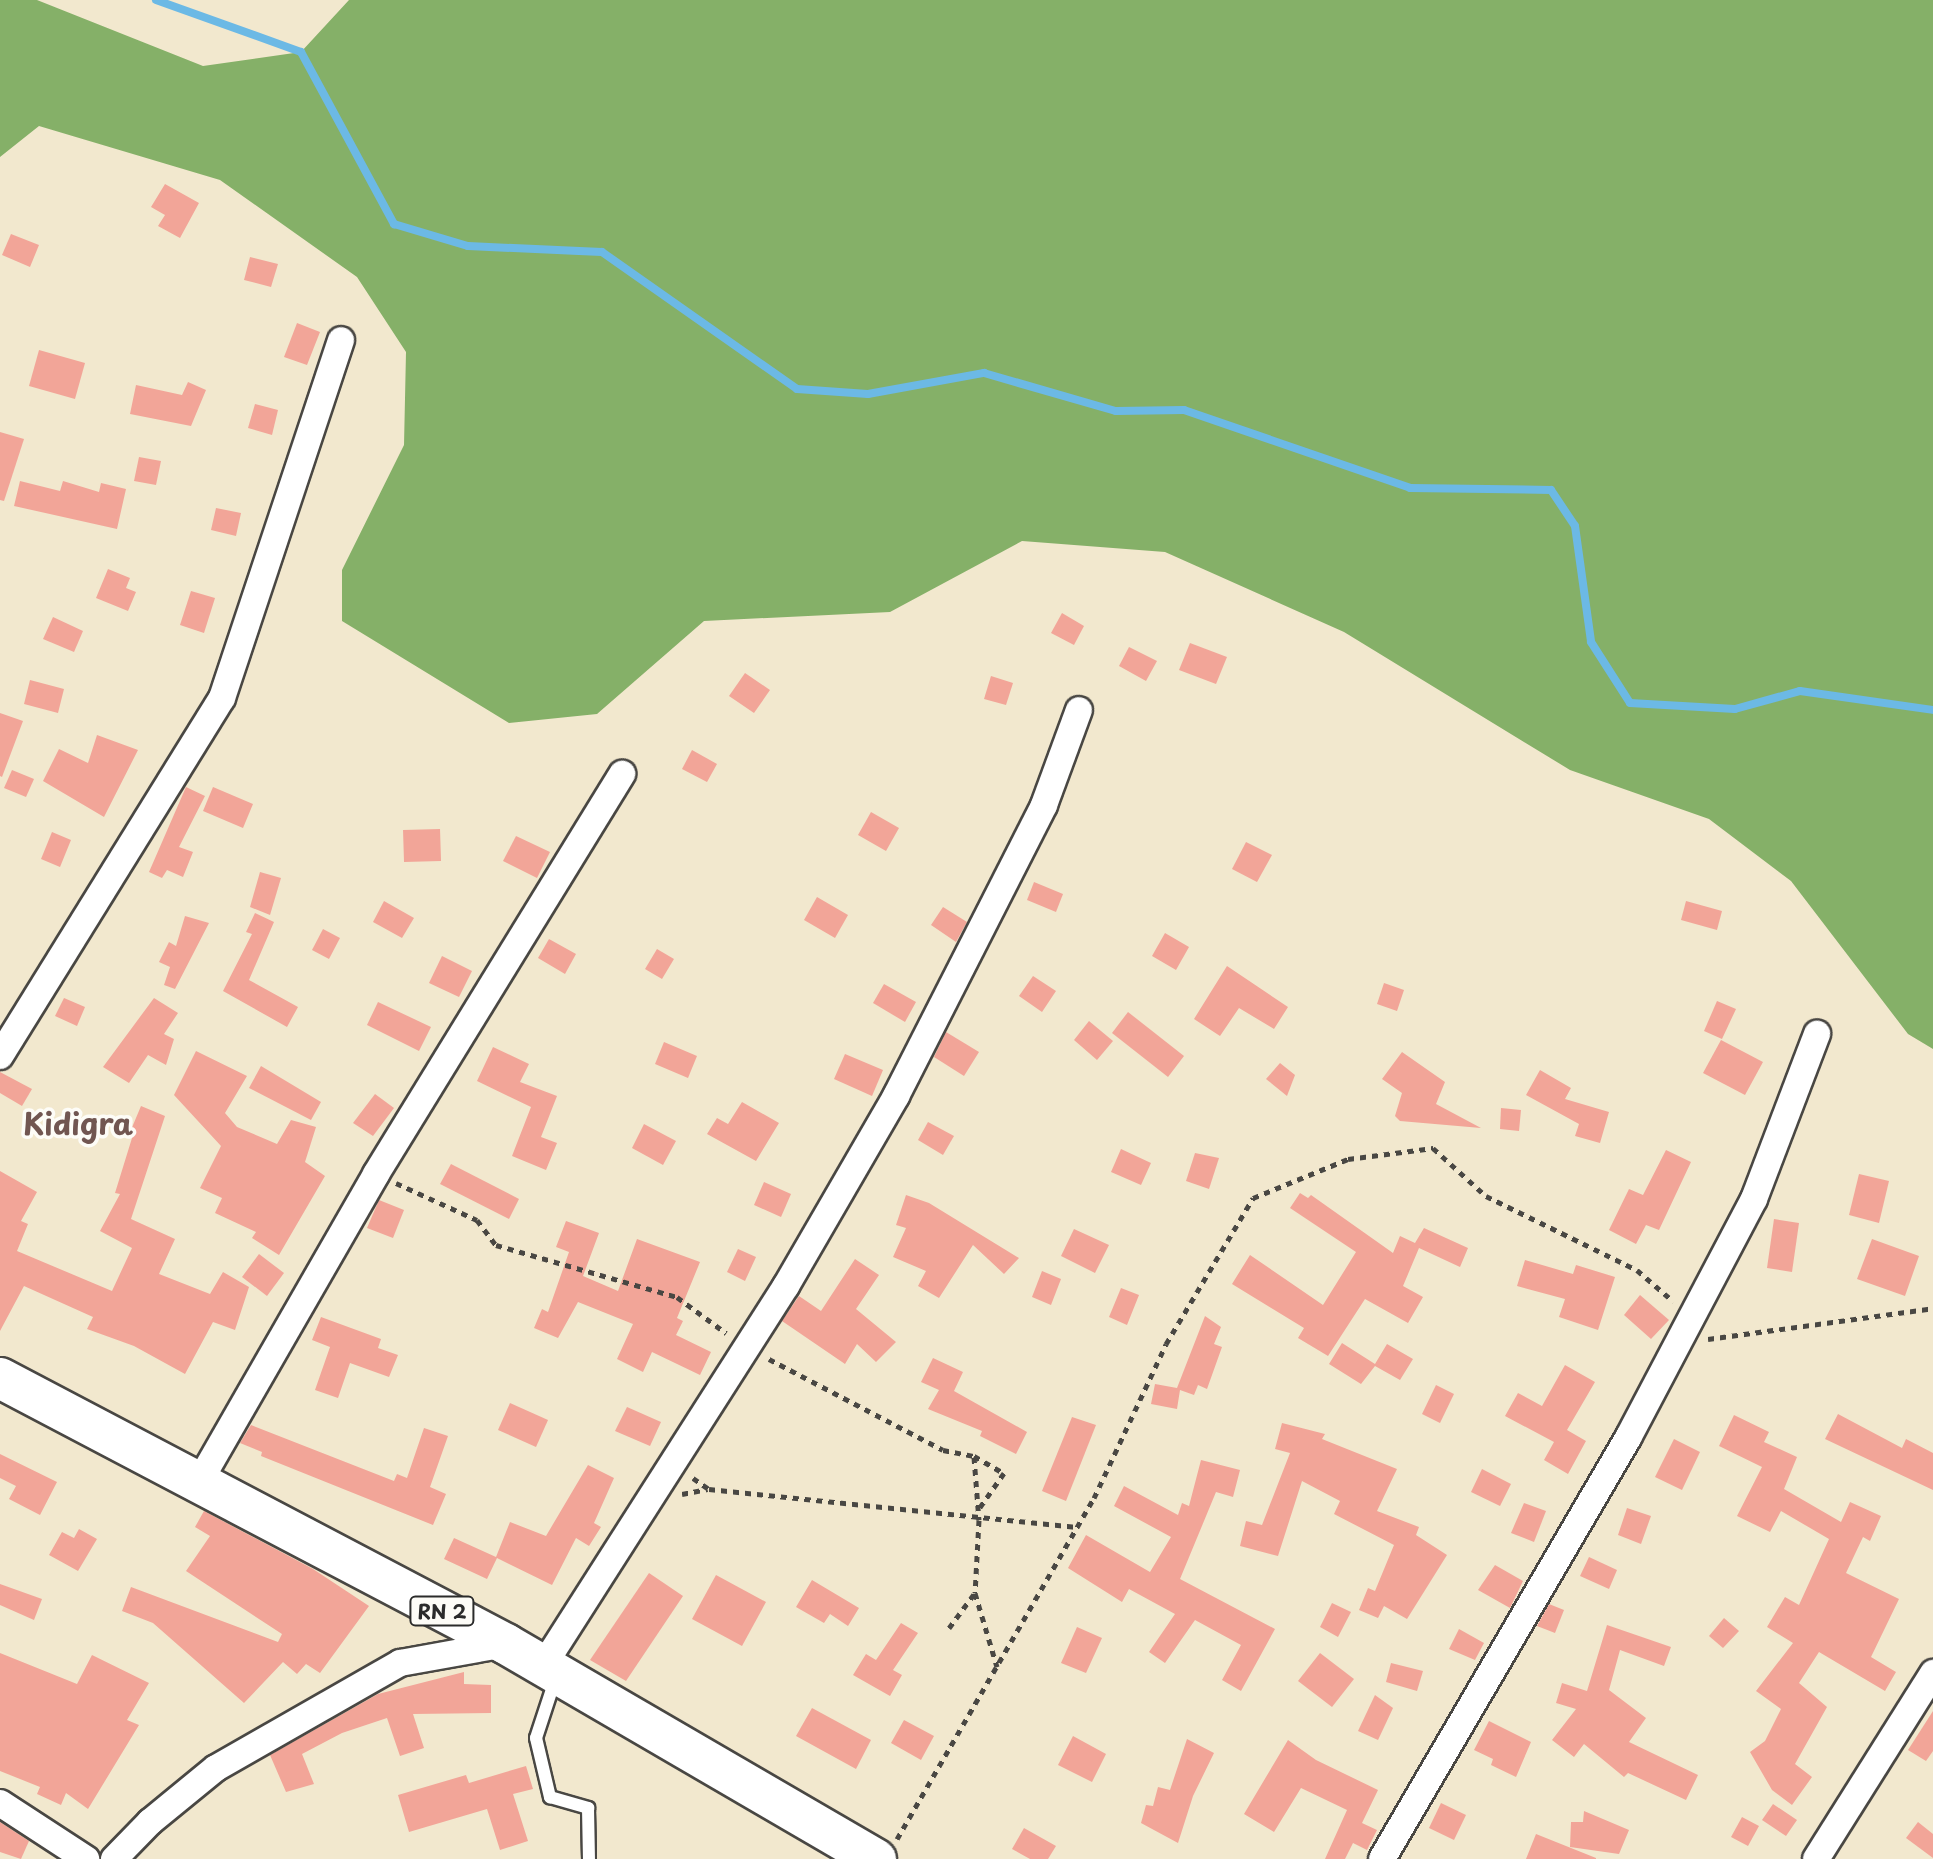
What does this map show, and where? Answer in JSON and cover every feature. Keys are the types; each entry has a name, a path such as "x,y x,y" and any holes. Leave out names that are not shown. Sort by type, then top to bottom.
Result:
{"main road":[{"name":"RN 2","path":"0,1378 506,1644 885,1852"}],"street":[{"path":"0,1056 222,698 341,340"},
{"path":"550,1670 896,1096 1044,805 1079,710"},
{"path":"198,1484 376,1174 622,774"},
{"path":"1382,1859 1628,1438 1754,1199 1817,1034"},
{"path":"114,1859 150,1822 216,1768 400,1663 506,1644"},
{"path":"1816,1859 1933,1673"},
{"path":"0,1803 86,1859"}],"lane":[{"path":"550,1670 536,1738 550,1797 588,1808 589,1859"}],"path":[{"path":"885,1852 1078,1527 1166,1344 1253,1198 1348,1159 1433,1148 1486,1196 1637,1270 1684,1311 1678,1339 1701,1340 1933,1308"},
{"path":"376,1174 477,1220 496,1245 677,1297 746,1348 943,1450 974,1456 1004,1473 978,1510"},
{"path":"974,1456 979,1520 975,1593 997,1667"},
{"path":"672,1464 709,1489 979,1520 1078,1527"},
{"path":"949,1628 975,1593"}],"green space":[{"path":"0,0 37,0 203,66 301,52 349,0 1933,0 1933,1049 1908,1034 1791,881 1709,819 1570,770 1344,632 1165,552 1022,541 890,612 704,621 597,714 509,723 342,621 342,570 404,445 406,352 357,277 220,180 39,126 0,157"}],"building":[{"path":"165,184 199,203 180,238 158,226 165,215 151,207"},
{"path":"11,234 39,245 30,267 2,255"},
{"path":"250,257 278,264 271,287 244,280"},
{"path":"297,323 320,332 307,365 284,357"},
{"path":"39,350 85,363 75,399 29,386"},
{"path":"188,382 206,390 191,426 130,414 136,385 182,395"},
{"path":"255,404 278,410 272,435 248,428"},
{"path":"0,432 24,439 4,501 0,500"},
{"path":"139,457 161,461 156,485 134,481"},
{"path":"20,481 60,491 63,481 99,492 101,483 126,489 117,529 14,506"},
{"path":"216,508 241,513 236,536 211,530"},
{"path":"108,569 130,578 126,588 136,592 128,611 96,598"},
{"path":"191,591 215,598 204,633 180,625"},
{"path":"1062,613 1084,626 1074,645 1051,633"},
{"path":"53,617 83,631 74,652 43,639"},
{"path":"1190,643 1227,657 1216,684 1179,670"},
{"path":"1129,647 1157,661 1146,681 1119,666"},
{"path":"745,673 770,690 754,713 729,696"},
{"path":"991,676 1013,683 1006,705 984,699"},
{"path":"30,680 64,689 58,713 24,704"},
{"path":"0,713 23,721 2,777 0,776"},
{"path":"97,735 138,750 104,817 43,781 59,749 88,763"},
{"path":"692,750 717,764 707,782 682,769"},
{"path":"12,770 34,779 26,797 4,788"},
{"path":"186,787 205,796 179,847 193,852 183,877 167,870 162,878 149,872"},
{"path":"213,787 253,804 243,828 203,811"},
{"path":"871,812 899,828 886,851 858,835"},
{"path":"440,829 441,861 404,862 403,830"},
{"path":"52,832 71,840 60,867 41,859"},
{"path":"516,836 550,852 537,878 503,861"},
{"path":"1246,842 1272,855 1257,882 1232,869"},
{"path":"260,872 281,878 270,915 250,907"},
{"path":"1034,882 1063,894 1056,912 1027,900"},
{"path":"817,897 848,915 835,938 804,920"},
{"path":"384,901 414,918 402,938 373,922"},
{"path":"1686,901 1722,911 1717,930 1681,920"},
{"path":"943,907 967,922 956,942 931,925"},
{"path":"255,913 274,922 249,980 298,1007 287,1027 223,991 252,934 246,932"},
{"path":"185,916 209,923 175,989 164,985 170,967 159,962 169,942 176,946"},
{"path":"323,929 340,938 329,959 312,950"},
{"path":"1165,933 1189,947 1176,970 1152,956"},
{"path":"549,939 576,954 565,974 538,958"},
{"path":"657,949 674,959 662,979 645,969"},
{"path":"442,956 472,971 459,997 429,983"},
{"path":"1227,966 1288,1007 1274,1029 1239,1008 1220,1036 1194,1019"},
{"path":"1033,976 1056,991 1042,1012 1019,996"},
{"path":"1384,983 1404,990 1397,1011 1377,1004"},
{"path":"884,984 916,1002 905,1022 873,1003"},
{"path":"64,998 85,1007 77,1026 55,1016"},
{"path":"154,998 178,1013 164,1034 174,1039 166,1065 148,1055 129,1083 103,1067"},
{"path":"1717,1001 1736,1009 1722,1039 1704,1031"},
{"path":"378,1002 431,1027 419,1051 367,1025"},
{"path":"1128,1012 1184,1056 1168,1077 1112,1033"},
{"path":"1089,1021 1113,1041 1097,1060 1074,1040"},
{"path":"946,1032 979,1052 964,1076 934,1057"},
{"path":"1721,1040 1763,1062 1745,1095 1703,1073"},
{"path":"664,1042 697,1056 688,1078 655,1064"},
{"path":"493,1047 529,1064 520,1082 557,1096 541,1137 557,1143 546,1170 512,1156 531,1107 477,1081"},
{"path":"196,1051 247,1076 225,1113 237,1127 277,1144 291,1120 316,1127 305,1162 325,1176 279,1255 252,1238 256,1232 215,1213 222,1198 200,1188 221,1146 174,1095"},
{"path":"1402,1052 1445,1082 1436,1104 1481,1128 1400,1121 1395,1116 1402,1093 1382,1079"},
{"path":"845,1054 883,1070 872,1096 834,1079"},
{"path":"1280,1063 1295,1075 1287,1096 1266,1079"},
{"path":"261,1066 321,1102 311,1120 249,1088"},
{"path":"1540,1070 1571,1088 1565,1099 1609,1112 1600,1143 1575,1136 1579,1124 1526,1095"},
{"path":"0,1072 32,1089 22,1106 0,1093"},
{"path":"375,1094 394,1108 373,1136 353,1123"},
{"path":"742,1102 779,1123 756,1161 707,1134 717,1118 728,1124"},
{"path":"141,1106 165,1116 131,1219 175,1239 159,1274 210,1294 223,1272 249,1287 235,1330 213,1322 185,1374 134,1346 87,1329 93,1317 24,1286 0,1331 0,1171 37,1192 21,1221 28,1224 17,1251 112,1291 132,1248 100,1231 120,1194 115,1193 132,1138 128,1137"},
{"path":"1501,1108 1521,1110 1519,1131 1500,1129"},
{"path":"928,1122 954,1136 943,1155 918,1140"},
{"path":"644,1124 676,1141 663,1165 632,1148"},
{"path":"1121,1149 1151,1163 1141,1185 1111,1172"},
{"path":"1666,1150 1691,1162 1659,1230 1646,1225 1636,1244 1609,1230 1629,1189 1643,1195"},
{"path":"1195,1153 1219,1158 1209,1189 1186,1181"},
{"path":"451,1164 519,1199 509,1219 440,1184"},
{"path":"1859,1174 1889,1181 1879,1223 1849,1215"},
{"path":"764,1182 791,1194 781,1217 754,1205"},
{"path":"1300,1193 1308,1198 1311,1195 1393,1253 1400,1236 1415,1243 1424,1228 1468,1248 1460,1267 1419,1248 1403,1286 1423,1297 1408,1323 1365,1299 1328,1356 1298,1338 1304,1328 1232,1284 1250,1255 1323,1305 1356,1252 1290,1208"},
{"path":"906,1195 929,1203 1019,1258 1004,1274 973,1245 939,1298 918,1286 926,1271 893,1257 906,1228 896,1225"},
{"path":"379,1200 404,1210 393,1238 367,1228"},
{"path":"1774,1219 1799,1223 1792,1272 1767,1268"},
{"path":"566,1221 599,1233 583,1276 618,1291 637,1239 700,1262 677,1318 683,1321 676,1335 711,1352 700,1375 652,1352 643,1372 617,1359 633,1324 578,1302 558,1338 534,1328 542,1309 548,1312 569,1252 556,1247"},
{"path":"1074,1229 1109,1245 1095,1273 1061,1256"},
{"path":"1872,1239 1919,1256 1905,1296 1857,1279"},
{"path":"738,1249 756,1257 745,1281 727,1272"},
{"path":"259,1254 284,1273 267,1296 242,1277"},
{"path":"855,1259 879,1275 856,1309 896,1342 876,1362 857,1344 845,1364 782,1321 799,1296 821,1311"},
{"path":"1525,1260 1573,1274 1576,1265 1615,1277 1598,1330 1559,1317 1565,1299 1517,1286"},
{"path":"1042,1271 1061,1279 1051,1305 1032,1297"},
{"path":"1121,1288 1139,1295 1127,1325 1109,1317"},
{"path":"1640,1295 1669,1320 1651,1339 1624,1315"},
{"path":"1205,1316 1221,1327 1214,1344 1222,1347 1207,1389 1198,1385 1194,1395 1180,1390 1177,1409 1151,1404 1155,1384 1177,1388"},
{"path":"321,1317 381,1339 378,1348 398,1355 389,1377 350,1363 338,1398 315,1390 330,1347 312,1340"},
{"path":"1342,1343 1375,1364 1387,1344 1413,1359 1400,1380 1375,1366 1361,1384 1329,1364"},
{"path":"933,1358 963,1372 954,1391 1027,1432 1016,1454 980,1436 982,1431 928,1409 939,1390 921,1382"},
{"path":"1565,1365 1595,1382 1567,1430 1586,1441 1568,1474 1544,1460 1554,1442 1505,1416 1518,1393 1542,1406"},
{"path":"1436,1385 1454,1394 1440,1423 1422,1414"},
{"path":"510,1403 548,1420 536,1447 498,1430"},
{"path":"627,1407 661,1422 650,1446 615,1431"},
{"path":"1838,1414 1902,1448 1906,1439 1933,1453 1933,1490 1825,1439"},
{"path":"1734,1415 1769,1432 1764,1442 1797,1457 1784,1489 1841,1522 1850,1502 1881,1516 1870,1541 1863,1537 1846,1573 1899,1599 1871,1657 1896,1672 1885,1691 1819,1652 1799,1683 1827,1707 1795,1764 1812,1777 1792,1805 1772,1790 1750,1752 1765,1741 1781,1709 1756,1691 1793,1643 1767,1627 1785,1597 1799,1605 1829,1539 1781,1511 1770,1532 1737,1516 1762,1467 1719,1446"},
{"path":"1072,1417 1096,1425 1066,1501 1042,1491"},
{"path":"1282,1423 1325,1434 1322,1439 1397,1469 1377,1511 1419,1527 1416,1535 1447,1555 1407,1619 1384,1606 1378,1618 1359,1610 1368,1588 1375,1591 1394,1545 1334,1514 1340,1501 1302,1481 1278,1556 1240,1546 1246,1521 1262,1525 1290,1453 1275,1449"},
{"path":"251,1425 394,1481 397,1474 407,1478 424,1428 448,1436 430,1487 446,1494 433,1525 261,1456 262,1452 240,1443"},
{"path":"1674,1439 1700,1452 1682,1490 1655,1477"},
{"path":"0,1454 57,1482 40,1515 9,1499 16,1486 0,1478"},
{"path":"1201,1460 1240,1470 1233,1497 1216,1492 1180,1579 1275,1629 1241,1691 1222,1680 1241,1645 1195,1620 1165,1663 1149,1652 1175,1614 1129,1589 1122,1602 1068,1568 1086,1535 1150,1572 1171,1537 1114,1506 1124,1486 1178,1515 1182,1503 1189,1506"},
{"path":"588,1465 614,1478 594,1523 601,1527 589,1546 576,1538 552,1585 497,1558 487,1579 444,1559 454,1538 496,1557 510,1522 546,1536"},
{"path":"1482,1469 1511,1484 1500,1506 1471,1492"},
{"path":"1524,1503 1546,1511 1534,1542 1511,1533"},
{"path":"1627,1508 1651,1516 1641,1544 1618,1535"},
{"path":"204,1511 313,1569 369,1606 320,1673 306,1664 297,1674 283,1662 244,1703 153,1623 122,1611 131,1587 278,1642 282,1634 186,1571 210,1536 195,1527"},
{"path":"79,1529 97,1539 78,1571 49,1555 62,1532 74,1538"},
{"path":"1589,1557 1617,1570 1609,1589 1580,1576"},
{"path":"1495,1565 1523,1581 1510,1608 1478,1590"},
{"path":"649,1573 683,1596 626,1681 590,1660"},
{"path":"716,1575 766,1602 742,1646 692,1619"},
{"path":"812,1580 859,1608 848,1626 830,1614 824,1623 796,1607"},
{"path":"0,1584 42,1599 34,1620 0,1605"},
{"path":"1332,1603 1351,1612 1338,1637 1320,1627"},
{"path":"1549,1604 1564,1610 1555,1633 1537,1626"},
{"path":"1724,1618 1739,1631 1723,1648 1709,1636"},
{"path":"901,1623 918,1633 893,1670 902,1675 890,1696 853,1675 866,1654 876,1660"},
{"path":"1607,1625 1671,1647 1664,1666 1620,1650 1609,1690 1646,1718 1629,1742 1698,1775 1686,1800 1628,1773 1624,1777 1584,1744 1574,1757 1552,1740 1576,1709 1556,1703 1562,1683 1587,1691"},
{"path":"1077,1627 1102,1638 1086,1673 1061,1663"},
{"path":"1459,1629 1484,1643 1475,1660 1449,1649"},
{"path":"0,1653 77,1684 92,1655 149,1683 127,1720 139,1725 88,1809 66,1793 61,1805 37,1794 40,1787 0,1771"},
{"path":"1320,1653 1354,1679 1332,1707 1298,1681"},
{"path":"1391,1663 1423,1671 1417,1691 1386,1682"},
{"path":"464,1672 464,1684 491,1685 491,1713 413,1714 424,1748 400,1756 387,1718 342,1733 302,1754 314,1784 286,1792 270,1755 378,1694"},
{"path":"1375,1695 1393,1708 1378,1740 1358,1731"},
{"path":"812,1708 871,1740 856,1769 796,1736"},
{"path":"1933,1711 1933,1751 1926,1761 1908,1750"},
{"path":"904,1720 934,1736 921,1760 891,1743"},
{"path":"1489,1721 1531,1742 1516,1777 1491,1765 1493,1759 1474,1750"},
{"path":"1073,1736 1106,1754 1092,1782 1058,1765"},
{"path":"1187,1739 1214,1753 1193,1796 1178,1843 1141,1823 1146,1805 1153,1806 1158,1787 1170,1790"},
{"path":"1288,1740 1316,1760 1378,1790 1362,1823 1377,1830 1367,1850 1353,1843 1345,1859 1325,1859 1347,1810 1301,1788 1274,1832 1244,1814"},
{"path":"526,1766 533,1789 513,1794 528,1841 500,1850 487,1809 409,1832 398,1795 466,1775 469,1783"},
{"path":"1441,1803 1466,1815 1454,1840 1429,1828"},
{"path":"1773,1804 1797,1820 1786,1836 1762,1820"},
{"path":"1584,1811 1629,1830 1619,1854 1570,1847 1571,1822 1583,1822"},
{"path":"1742,1817 1759,1826 1748,1846 1731,1837"},
{"path":"0,1822 29,1841 21,1859 0,1852"},
{"path":"1918,1822 1933,1834 1933,1858 1906,1838"},
{"path":"1024,1828 1056,1846 1048,1859 1030,1859 1012,1849"},
{"path":"1536,1834 1596,1858 1596,1859 1526,1859"}],"waterway":[{"path":"156,0 301,52 394,224 468,246 602,252 797,389 868,394 984,373 1116,411 1184,410 1410,488 1551,490 1575,526 1591,642 1630,703 1735,709 1800,691 1933,710"}],"district":[{"name":"Kidigra","path":"78,1123"}]}
